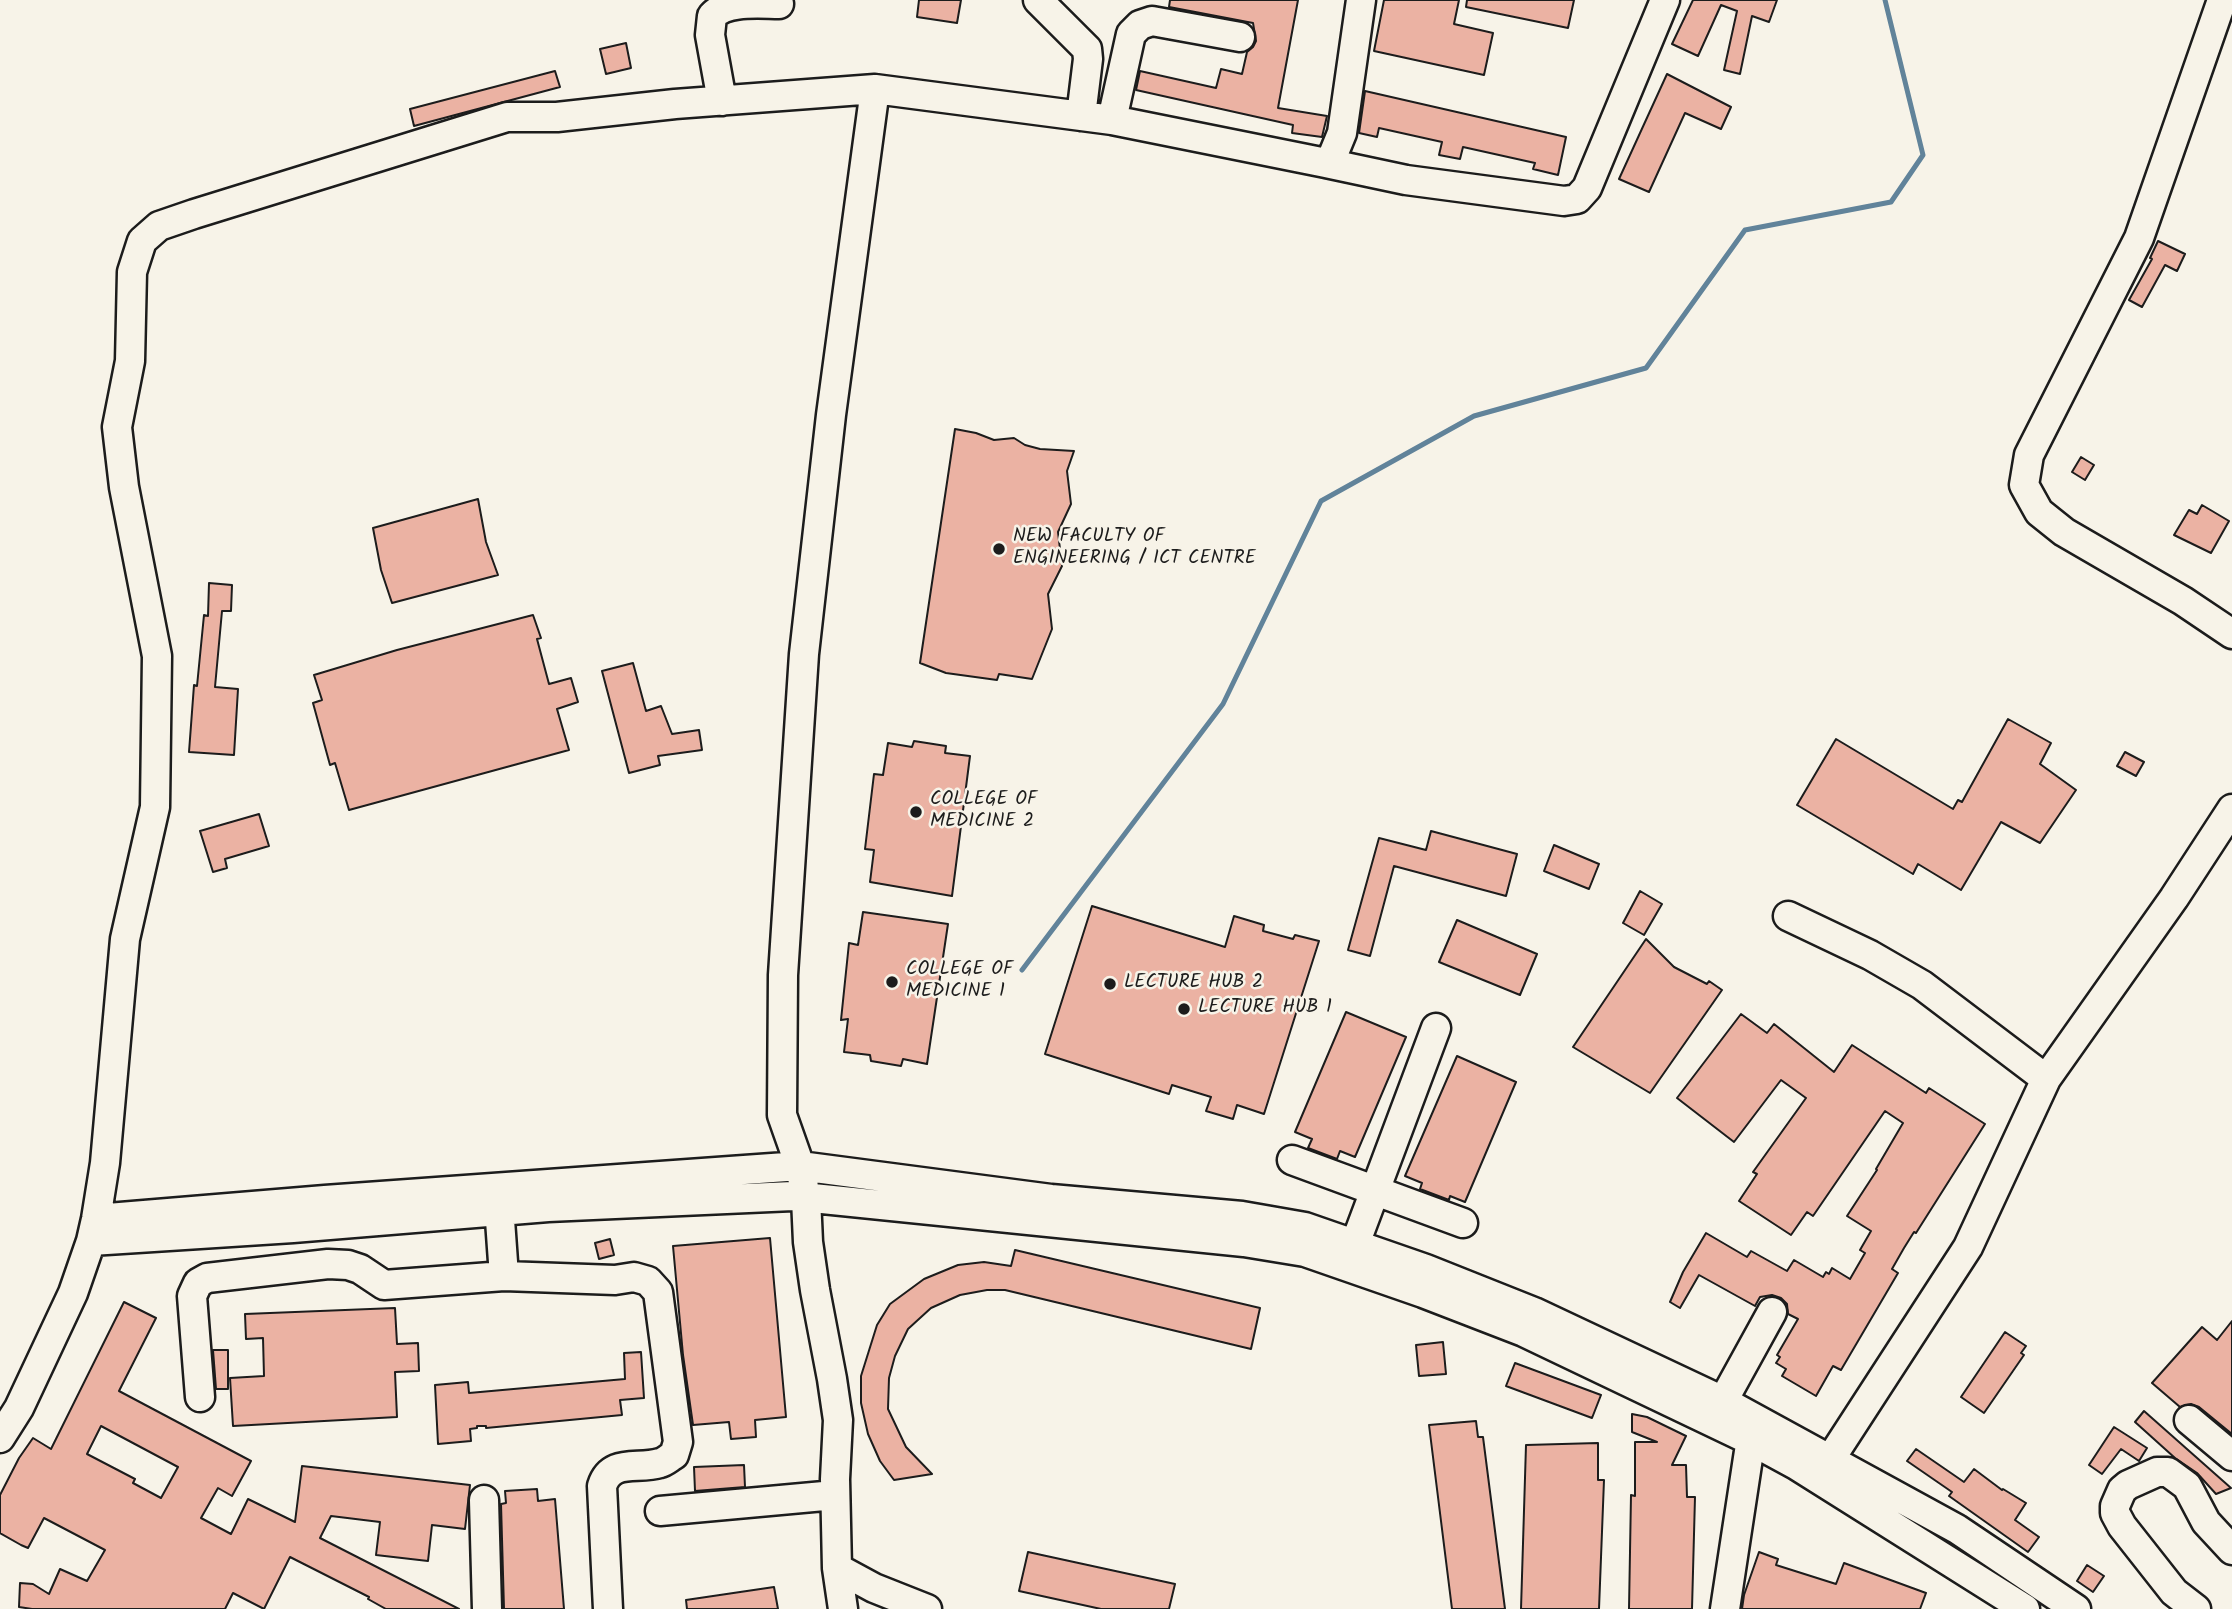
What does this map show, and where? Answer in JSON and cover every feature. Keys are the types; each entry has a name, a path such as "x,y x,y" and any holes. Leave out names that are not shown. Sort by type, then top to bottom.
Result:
{"street":[{"path":"1038,0 1087,49 1081,116"},
{"path":"1326,163 1333,155 1342,133 1361,0"},
{"path":"0,1438 19,1408 73,1293 94,1230 105,1163 125,939 155,807 157,656 124,487 117,427 130,361 132,272 142,241 159,226 507,117 557,117 722,100 875,89 1112,120 1406,180 1564,201 1577,199 1587,188 1665,0"},
{"path":"2222,0 2139,237 2029,455 2024,485 2039,512 2064,532 2183,601 2232,634"},
{"path":"706,13 712,16 720,9 739,5 779,4"},
{"path":"706,13 722,100"},
{"path":"1112,120 1131,34 1140,25 1152,21 1240,37"},
{"path":"843,1609 837,1568 835,1495 838,1420 814,1290 806,1198 800,1166 782,1115 783,975 804,654 831,415 875,89"},
{"path":"1823,1468 1968,1247 2046,1079 2174,898 2232,809"},
{"path":"1788,916 1870,955 1922,985 2046,1079"},
{"path":"1355,1244 1436,1028"},
{"path":"1292,1160 1463,1223"},
{"path":"94,1230 499,1199 800,1166 1051,1199 1242,1216 1305,1227 1355,1244 1395,1270 1524,1332 1752,1429 1823,1468 1957,1529 2076,1609"},
{"path":"499,1199 793,1196 1244,1242 1305,1252 1395,1270 1534,1312 1723,1401 1752,1429"},
{"path":"499,1199 504,1276"},
{"path":"200,1397 192,1296 198,1283 207,1278 328,1264 348,1265 384,1284 504,1276 615,1280 634,1277 648,1281 658,1292 678,1442 674,1455 660,1463 615,1469 605,1476 602,1486 608,1609"},
{"path":"1723,1401 1772,1312"},
{"path":"2189,1420 2232,1456"},
{"path":"1725,1609 1752,1429"},
{"path":"1823,1468 2025,1609"},
{"path":"2196,1609 2175,1592 2122,1526 2115,1513 2122,1490 2157,1472 2168,1472 2187,1486 2206,1522 2232,1550"},
{"path":"660,1511 835,1495"},
{"path":"484,1500 487,1609"},
{"path":"837,1568 874,1588 927,1609"}],"building":[{"path":"919,0 961,0 957,23 917,17"},
{"path":"1170,0 1298,0 1278,108 1327,116 1322,137 1292,133 1293,125 1136,90 1140,71 1216,88 1221,69 1242,74 1247,52 1256,41 1253,23 1169,7"},
{"path":"1384,0 1459,0 1454,24 1493,33 1484,75 1374,51"},
{"path":"1467,0 1574,0 1568,28 1466,7"},
{"path":"1693,0 1777,0 1769,22 1752,16 1740,74 1724,70 1737,11 1721,5 1698,56 1672,44"},
{"path":"626,43 631,68 606,74 600,49"},
{"path":"555,71 560,87 414,126 410,109"},
{"path":"1667,74 1731,107 1721,129 1685,113 1649,192 1619,179"},
{"path":"1365,91 1566,137 1558,175 1533,169 1535,163 1463,147 1460,159 1439,155 1442,142 1379,128 1377,137 1359,133"},
{"path":"2158,241 2185,254 2177,271 2165,265 2142,307 2129,300 2152,259 2150,258"},
{"name":"NEW FACULTY OF ENGINEERING / ICT CENTRE","path":"955,429 994,440 1014,438 1025,445 1040,449 1074,451 1067,471 1071,504 1058,532 1062,566 1048,594 1052,629 1032,679 999,674 997,680 946,673 920,663"},
{"path":"2081,457 2094,465 2085,480 2072,472"},
{"path":"478,499 486,542 498,575 392,603 381,570 373,528"},
{"path":"2202,505 2229,521 2211,553 2174,535 2189,510 2197,514"},
{"path":"209,583 232,585 231,611 222,611 215,687 238,689 234,755 189,752 194,685 197,686 204,615 208,616"},
{"path":"533,615 541,638 537,639 549,684 571,678 578,702 557,709 569,750 349,810 335,763 330,765 313,703 322,700 314,675 397,650"},
{"path":"633,663 646,711 661,706 672,734 699,730 702,750 658,756 660,765 629,773 602,671"},
{"path":"2008,719 2051,743 2040,764 2076,790 2040,843 2001,822 1961,890 1918,864 1913,874 1797,805 1836,739 1953,809 1958,800 1962,802"},
{"name":"COLLEGE OF MEDICINE 2","path":"914,741 946,746 945,753 970,756 952,896 870,882 874,850 865,849 874,774 883,775 888,743 912,747"},
{"path":"2125,752 2144,762 2136,776 2117,766"},
{"path":"259,814 269,846 225,859 227,868 213,872 200,831"},
{"path":"1431,831 1517,854 1506,896 1394,866 1370,956 1348,950 1379,838 1426,850"},
{"path":"1554,845 1599,864 1589,889 1544,871"},
{"path":"1640,891 1662,904 1644,935 1623,923"},
{"path":"1092,906 1225,947 1234,916 1264,925 1263,931 1293,939 1295,935 1319,941 1264,1114 1237,1105 1233,1119 1206,1111 1211,1097 1172,1085 1169,1094 1045,1054"},
{"name":"COLLEGE OF MEDICINE 1","path":"863,912 948,924 927,1064 903,1059 901,1066 871,1061 870,1055 844,1052 848,1019 841,1020 849,943 858,945"},
{"path":"1457,920 1537,954 1520,995 1439,962"},
{"path":"1646,939 1674,967 1707,984 1709,981 1722,990 1650,1093 1573,1047"},
{"path":"1346,1012 1406,1037 1355,1157 1340,1151 1337,1159 1308,1148 1312,1139 1295,1132"},
{"path":"1741,1014 1767,1033 1774,1024 1834,1072 1852,1045 1926,1093 1929,1088 1985,1124 1904,1248 1892,1269 1898,1273 1841,1370 1833,1366 1816,1396 1782,1376 1786,1369 1776,1363 1780,1357 1777,1355 1798,1319 1788,1314 1787,1304 1781,1298 1772,1295 1760,1297 1755,1306 1699,1275 1680,1308 1670,1302 1683,1272 1706,1233 1747,1257 1751,1251 1787,1271 1794,1260 1823,1277 1826,1272 1829,1274 1832,1268 1850,1279 1865,1253 1860,1250 1871,1231 1847,1216 1903,1123 1885,1111 1813,1216 1807,1212 1791,1235 1739,1201 1757,1174 1753,1172 1806,1098 1781,1080 1734,1142 1677,1098"},
{"path":"1457,1056 1516,1082 1465,1202 1450,1196 1449,1200 1420,1189 1422,1183 1405,1176"},
{"path":"770,1238 786,1417 755,1420 756,1437 731,1439 729,1422 693,1425 683,1355 673,1246"},
{"path":"610,1239 614,1255 599,1259 595,1243"},
{"path":"1015,1250 1260,1308 1251,1349 1005,1290 960,1295 931,1308 908,1329 895,1356 889,1378 888,1409 906,1447 932,1474 894,1480 880,1461 868,1434 861,1403 861,1376 877,1325 890,1304 924,1279 958,1265 984,1262 1011,1266"},
{"path":"124,1302 156,1318 119,1391 251,1461 232,1496 218,1488 201,1518 231,1534 248,1499 295,1522 302,1466 470,1485 465,1529 432,1525 428,1561 376,1555 380,1522 331,1516 320,1538 459,1609 386,1609 368,1599 369,1597 290,1557 264,1609 233,1593 225,1609 19,1607 20,1583 33,1584 49,1594 60,1569 87,1581 105,1550 44,1518 28,1548 0,1533 0,1495 19,1458 33,1438 51,1449","holes":["101,1426 178,1467 161,1498 133,1483 135,1479 87,1454"]},
{"path":"395,1308 397,1344 418,1343 419,1371 395,1372 397,1417 233,1426 230,1378 264,1376 263,1338 246,1339 245,1314"},
{"path":"2232,1321 2232,1434 2199,1407 2191,1404 2180,1407 2152,1383 2202,1327 2217,1340"},
{"path":"2005,1332 2026,1346 2021,1353 2024,1355 1984,1413 1961,1397"},
{"path":"1443,1342 1446,1374 1419,1376 1416,1345"},
{"path":"213,1350 228,1350 228,1389 216,1389"},
{"path":"641,1352 644,1398 620,1400 622,1415 486,1428 477,1426 470,1429 471,1441 438,1444 435,1385 468,1382 469,1393 625,1379 624,1353"},
{"path":"1515,1363 1601,1395 1592,1418 1506,1386"},
{"path":"2144,1411 2231,1488 2216,1494 2197,1473 2175,1458 2135,1422"},
{"path":"1632,1414 1647,1417 1686,1436 1672,1465 1686,1465 1687,1497 1695,1497 1692,1609 1629,1609 1635,1442 1657,1442 1632,1432"},
{"path":"1476,1421 1478,1437 1483,1437 1505,1609 1452,1609 1429,1425"},
{"path":"2114,1427 2147,1448 2139,1461 2121,1449 2102,1474 2089,1465"},
{"path":"1598,1443 1598,1480 1604,1480 1599,1609 1521,1609 1526,1445"},
{"path":"1916,1449 1964,1482 1974,1469 2002,1490 2026,1503 2015,1520 2039,1537 2028,1552 1949,1496 1952,1492 1907,1461"},
{"path":"744,1465 745,1487 695,1491 694,1467"},
{"path":"537,1489 538,1501 555,1499 564,1609 504,1609 501,1504 506,1503 505,1491"},
{"path":"1028,1552 1175,1584 1169,1609 1101,1609 1019,1591"},
{"path":"1759,1552 1778,1559 1776,1565 1836,1584 1844,1563 1926,1593 1920,1609 1742,1609"},
{"path":"2087,1565 2104,1576 2093,1592 2077,1581"},
{"path":"774,1587 778,1609 687,1609 686,1600"}],"waterway":[{"path":"1022,970 1223,704 1321,501 1474,416 1646,368 1745,230 1891,202 1923,155 1885,0"}],"place":[{"name":"NEW FACULTY OF ENGINEERING / ICT CENTRE","path":"999,549"},
{"name":"COLLEGE OF MEDICINE 2","path":"916,812"},
{"name":"COLLEGE OF MEDICINE 1","path":"892,982"},
{"name":"LECTURE HUB 2","path":"1110,984"},
{"name":"LECTURE HUB 1","path":"1184,1009"}]}
